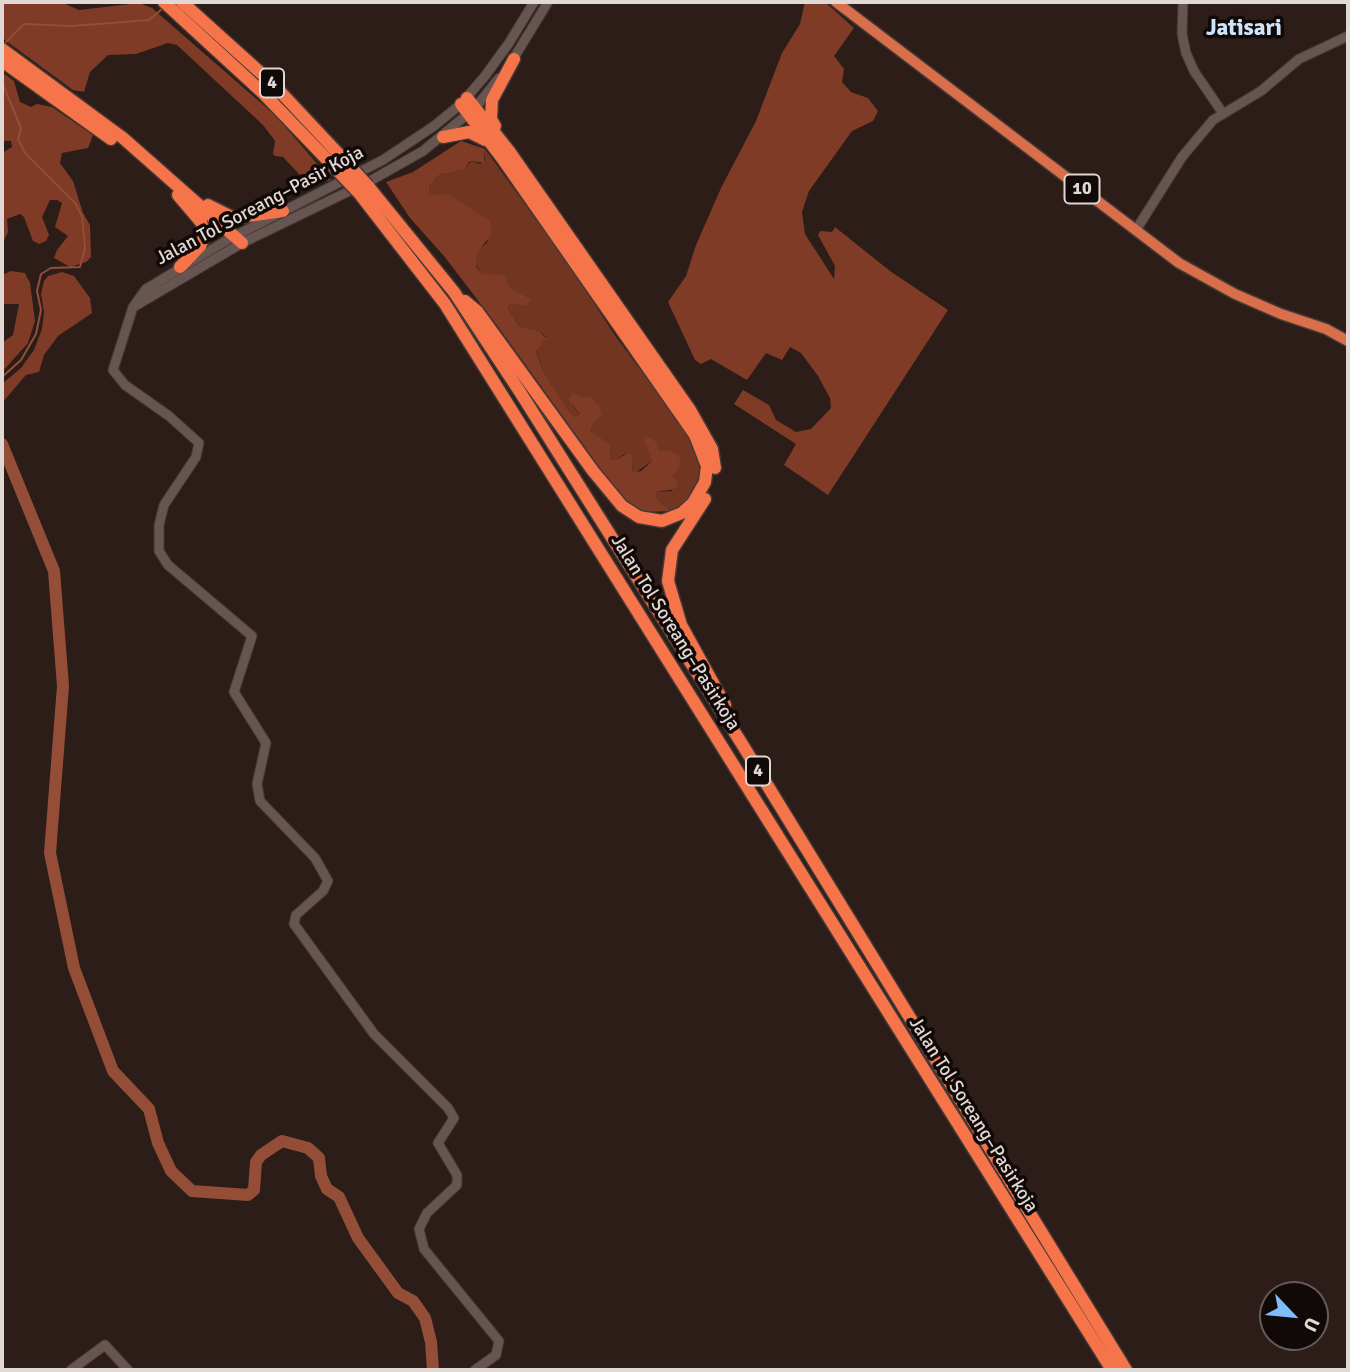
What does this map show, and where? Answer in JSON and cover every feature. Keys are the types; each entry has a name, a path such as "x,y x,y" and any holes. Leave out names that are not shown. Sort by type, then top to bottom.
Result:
{"highway":[{"path":"159,2 182,10"},
{"name":"Jalan Tol Soreang–Pasirkoja","path":"164,2 182,10 263,93 343,168 454,292 741,744 1126,1370"},
{"name":"10","path":"835,2 1179,262 1235,294 1281,314 1326,329 1348,341"},
{"path":"2,49 20,67 235,241"},
{"path":"454,292 477,311 593,471 622,506 639,517 662,521 682,513 693,503 705,482 706,466 695,435 506,154 491,119 490,105 514,59"},
{"path":"2,61 20,67 123,138 235,241"},
{"path":"468,106 506,154 690,410 712,449 715,465 711,488 672,550 668,580 681,625 727,708 741,744"},
{"path":"443,136 474,133 506,154"},
{"path":"162,173 212,207 234,218 283,211"},
{"name":"Jalan Tol Soreang–Pasirkoja","path":"364,190 446,304 1112,1370"},
{"path":"177,193 201,222 205,235 200,246 180,267"}],"street":[{"name":"Jalan Tol Soreang–Pasir Koja","path":"133,307 283,211 383,160 468,106 534,2"},
{"name":"Jalan Tol Soreang–Pasir Koja","path":"133,307 146,289 180,267 370,181 443,136 514,59 548,2"},
{"path":"1183,2 1182,34 1186,53 1194,71 1222,112"},
{"path":"1136,230 1182,157 1222,112 1261,91 1299,59 1348,36"},
{"path":"133,307 114,365 114,375 199,443 196,457 164,505 159,525 159,551 168,565 197,591 250,632 253,639 233,692 266,743 257,784 260,801 315,858 328,881 323,891 296,915 294,924 374,1034 448,1108 454,1118 438,1143 458,1181 453,1192 427,1213 419,1229 424,1249 499,1341 496,1355 475,1370"},
{"path":"71,1370 105,1345 128,1370"}],"shaded area":[{"path":"2,2 61,2 79,10 139,3 152,8 276,116 331,180 321,182 299,174 283,157 275,156 275,141 263,125 177,45 168,43 136,54 108,55 90,72 84,92 73,90 2,38"},
{"path":"805,2 825,2 854,28 834,56 844,69 842,82 851,92 868,98 878,111 873,121 852,131 809,191 802,212 805,234 834,279 835,266 818,235 820,231 832,232 835,227 890,271 948,310 828,495 784,465 796,444 734,404 743,390 769,405 776,420 796,432 811,429 831,408 830,398 801,353 790,347 782,360 766,353 747,380 711,359 701,364 695,360 668,302 686,276 696,245 721,188 756,121 782,53 800,24"},
{"path":"2,72 14,81 20,102 31,107 37,104 52,107 93,135 88,148 62,153 60,163 73,181 83,213 90,225 91,257 86,262 70,267 54,258 68,236 55,227 62,203 57,200 50,200 42,217 49,235 46,241 39,244 33,241 24,217 20,214 7,219 8,232 2,245 2,153 12,147 11,141 2,141"},
{"path":"461,141 485,149 484,163 470,161 464,170 439,175 430,185 429,195 448,194 490,221 492,233 477,254 476,266 482,274 505,275 509,287 531,299 526,306 511,303 508,308 519,326 539,331 546,338 536,351 543,371 570,413 575,417 580,414 568,399 573,392 581,397 590,397 599,405 602,416 594,423 591,431 611,445 610,459 616,460 628,453 633,457 632,472 641,471 652,461 644,440 649,437 656,442 659,451 669,451 680,456 679,469 672,476 678,483 675,489 656,492 657,499 671,511 645,512 623,500 499,328 444,256 410,218 386,182 413,172"},
{"path":"485,149 568,263 616,337 694,441 701,476 692,495 679,507 671,511 657,499 656,492 672,491 652,461 635,473 632,472 633,457 624,454 616,461 610,459 611,445 591,432 594,423 602,416 572,405 580,414 575,417 570,414 543,371 536,350 546,337 539,331 519,326 508,308 511,303 531,299 482,274 475,263 477,253 488,241 429,195 430,185 439,175 464,170 471,161 480,164 485,160"},
{"path":"11,271 25,273 30,283 35,321 28,343 2,372 2,343 13,335 19,304 2,304 2,275"},
{"path":"62,272 74,276 90,298 92,313 58,336 44,355 39,372 26,375 2,403 2,384 21,368 34,350 42,329 44,312 41,294 44,281 48,276"}],"waterway":[{"path":"5,43 24,24 72,26 149,20 162,9"},
{"path":"2,82 21,128 18,139 25,153 75,203 82,216 85,248 80,267 51,268 41,274 37,291 41,310 36,334 21,360 2,377"},
{"path":"2,444 54,571 63,686 50,853 74,968 113,1071 149,1109 158,1143 171,1171 192,1191 248,1195 254,1190 256,1162 261,1155 282,1141 308,1148 319,1158 321,1176 327,1189 339,1197 358,1238 398,1293 413,1301 425,1318 431,1342 433,1370"}],"district":[{"name":"Jatisari","path":"1244,29"}]}
